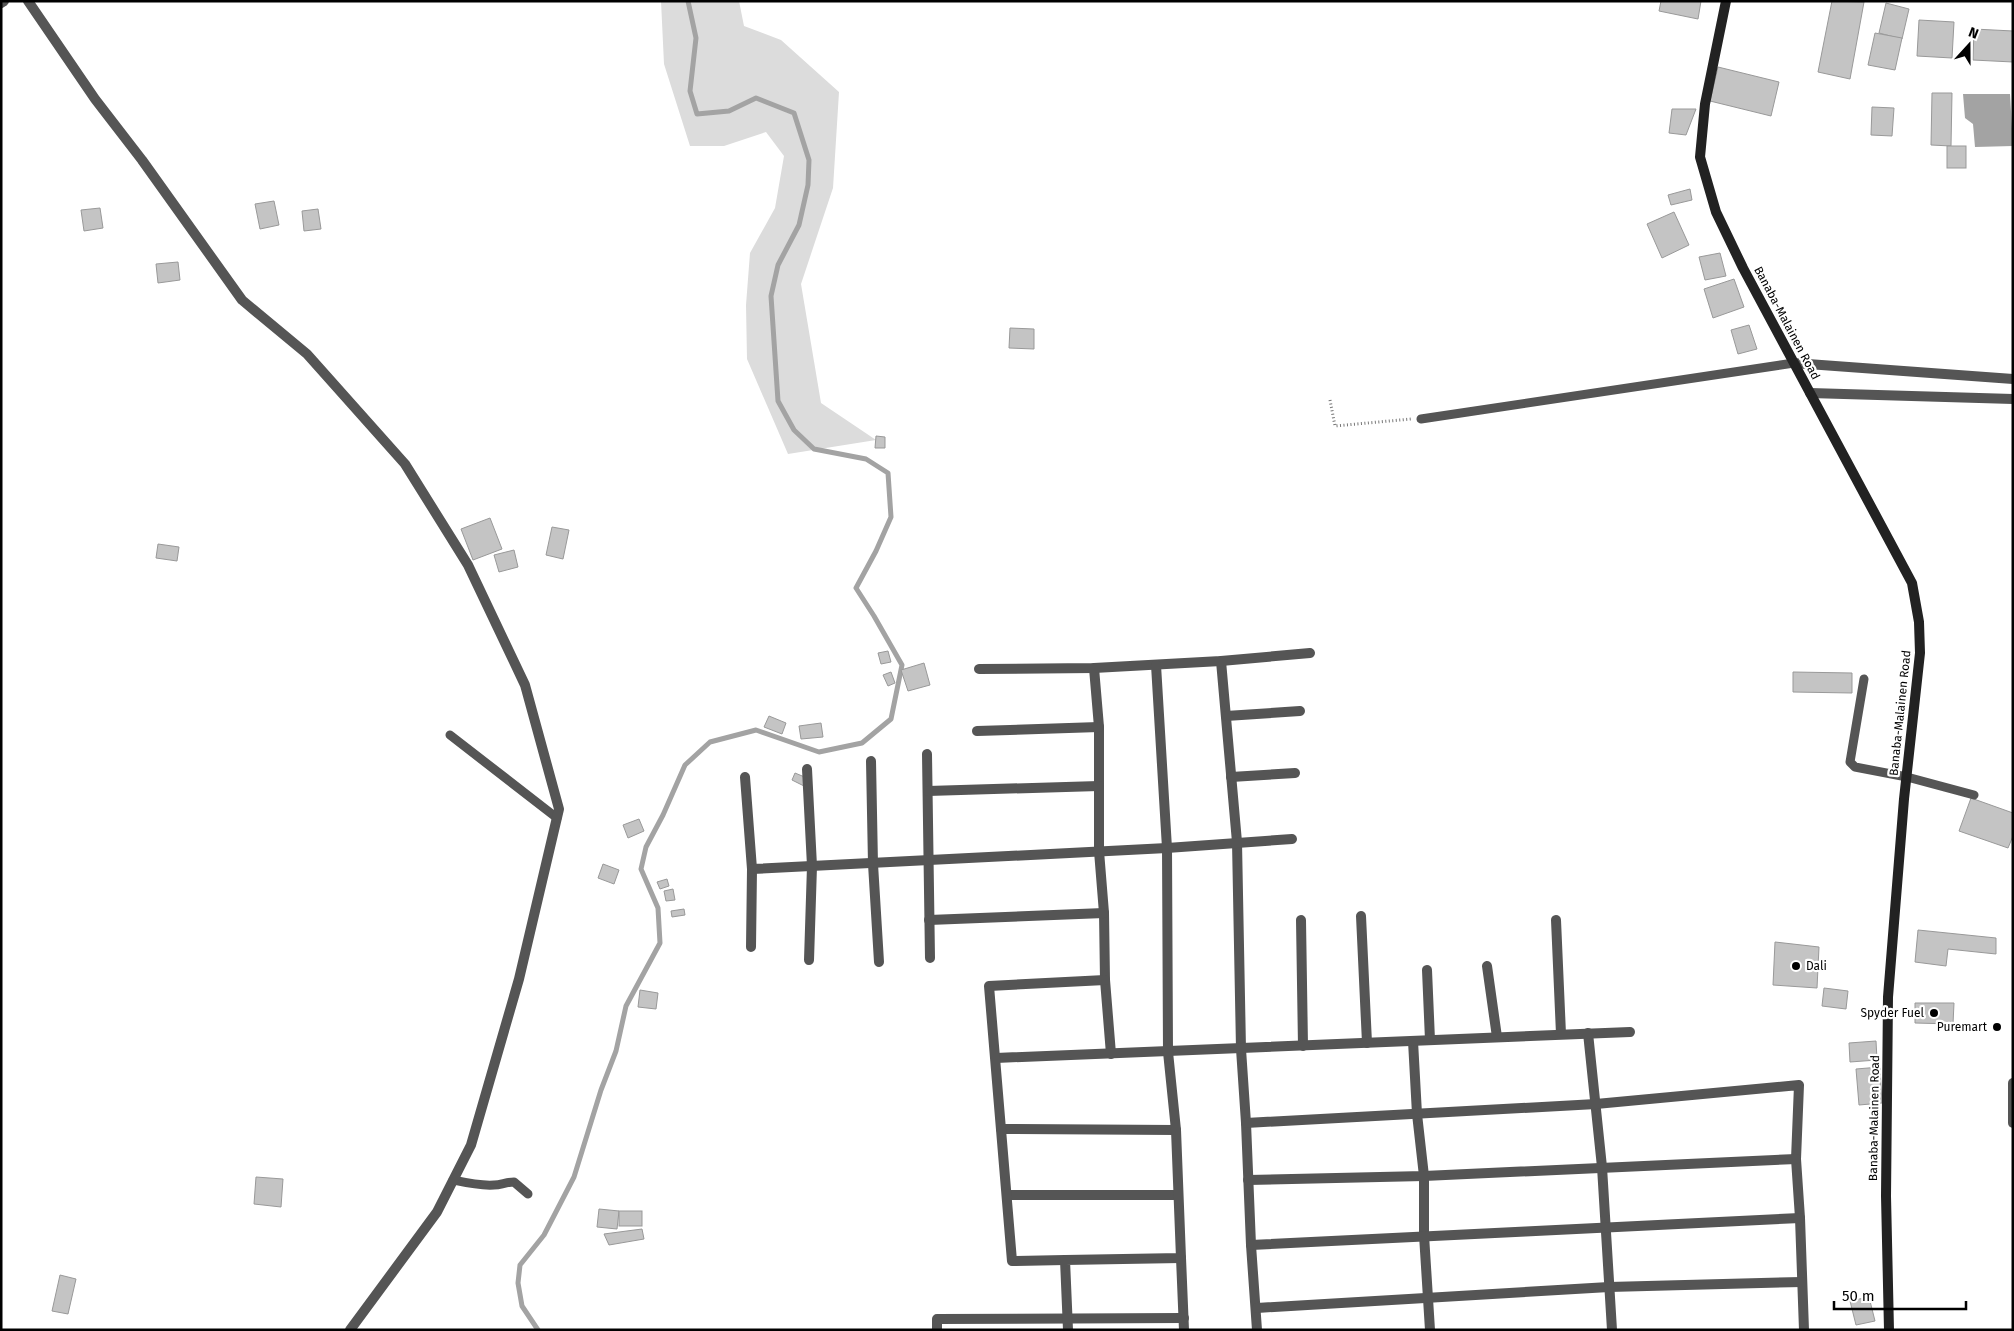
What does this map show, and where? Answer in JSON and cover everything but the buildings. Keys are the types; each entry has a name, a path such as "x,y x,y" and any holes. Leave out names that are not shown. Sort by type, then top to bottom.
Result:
{"street":[{"path":"28,1 95,99 142,160 242,300 307,354 405,464 468,565 525,685 559,808 514,997 471,1145 437,1212 350,1330"},
{"name":"Banaba-Malainen Road","path":"1726,1 1705,104 1700,157 1716,212 1742,268 1912,582 1918,622 1920,653 1888,997 1886,1196 1889,1330"},
{"path":"1794,363 2013,379"},
{"path":"1810,394 2013,399"},
{"path":"979,670 1156,665 1310,653"},
{"path":"1221,661 1237,842 1241,1049 1257,1330"},
{"path":"1156,665 1167,848 1168,1052 1176,1130 1184,1330"},
{"path":"1094,668 1099,727 1099,851 1104,912 1105,980 1111,1054"},
{"path":"1226,716 1300,711"},
{"path":"977,731 1099,727"},
{"path":"927,754 930,958"},
{"path":"871,761 873,864 879,962"},
{"path":"807,769 812,866 809,960"},
{"path":"1231,777 1295,773"},
{"path":"745,777 752,869 751,947"},
{"path":"928,791 1099,786"},
{"path":"752,869 1167,848 1292,839"},
{"path":"930,920 1104,912"},
{"path":"1361,916 1367,1043"},
{"path":"1301,920 1303,1046"},
{"path":"1556,920 1561,1034"},
{"path":"1487,966 1497,1037"},
{"path":"1427,970 1430,1040"},
{"path":"1105,980 990,986 1012,1261 1181,1258"},
{"path":"996,1058 1630,1032"},
{"path":"1588,1033 1602,1167 1612,1330"},
{"path":"1413,1041 1417,1114 1424,1176 1424,1235 1430,1330"},
{"path":"2013,1084 2013,1123"},
{"path":"1246,1123 1596,1104 1799,1085 1796,1159 1804,1330"},
{"path":"1001,1129 1176,1130"},
{"path":"1248,1180 1424,1176 1796,1159"},
{"path":"1006,1196 1178,1195"},
{"path":"1251,1245 1800,1218"},
{"path":"1065,1260 1068,1324"},
{"path":"1256,1308 1609,1287 1802,1282"},
{"path":"937,1330 937,1319 1002,1318 1068,1324 1184,1318"},
{"path":"1002,1318 1002,1330"}],"lane":[{"path":"1421,419 1794,363"},
{"path":"1864,679 1850,762 1855,767 1907,777 1974,795"},
{"path":"450,735 557,818"},
{"path":"453,1180 478,1185 498,1185 504,1182 514,1182 528,1194"}],"path":[{"path":"1330,400 1335,426 1421,419"}],"shaded area":[{"path":"661,1 739,1 744,26 781,40 839,92 833,188 801,284 821,403 876,440 788,454 747,359 746,305 750,253 775,208 784,156 766,132 724,146 690,146 664,64"},
{"path":"1963,94 2010,94 2013,146 1975,147 1973,124 1965,118"}],"waterway":[{"path":"538,1330 522,1306 518,1283 520,1265 544,1235 574,1177 601,1090 616,1051 626,1006 660,943 658,908 641,869 646,847 663,815 685,765 710,742 756,730 819,752 862,743 891,719 902,665 856,588 876,551 891,517 888,473 866,459 814,449 794,430 778,401 771,296 778,265 799,225 808,185 809,160 794,113 756,98 729,111 697,114 690,91 696,38 688,1"}],"place":[{"name":"Dali","path":"1796,966"},
{"name":"Spyder Fuel","path":"1934,1013"},
{"name":"Puremart","path":"1997,1027"}]}
